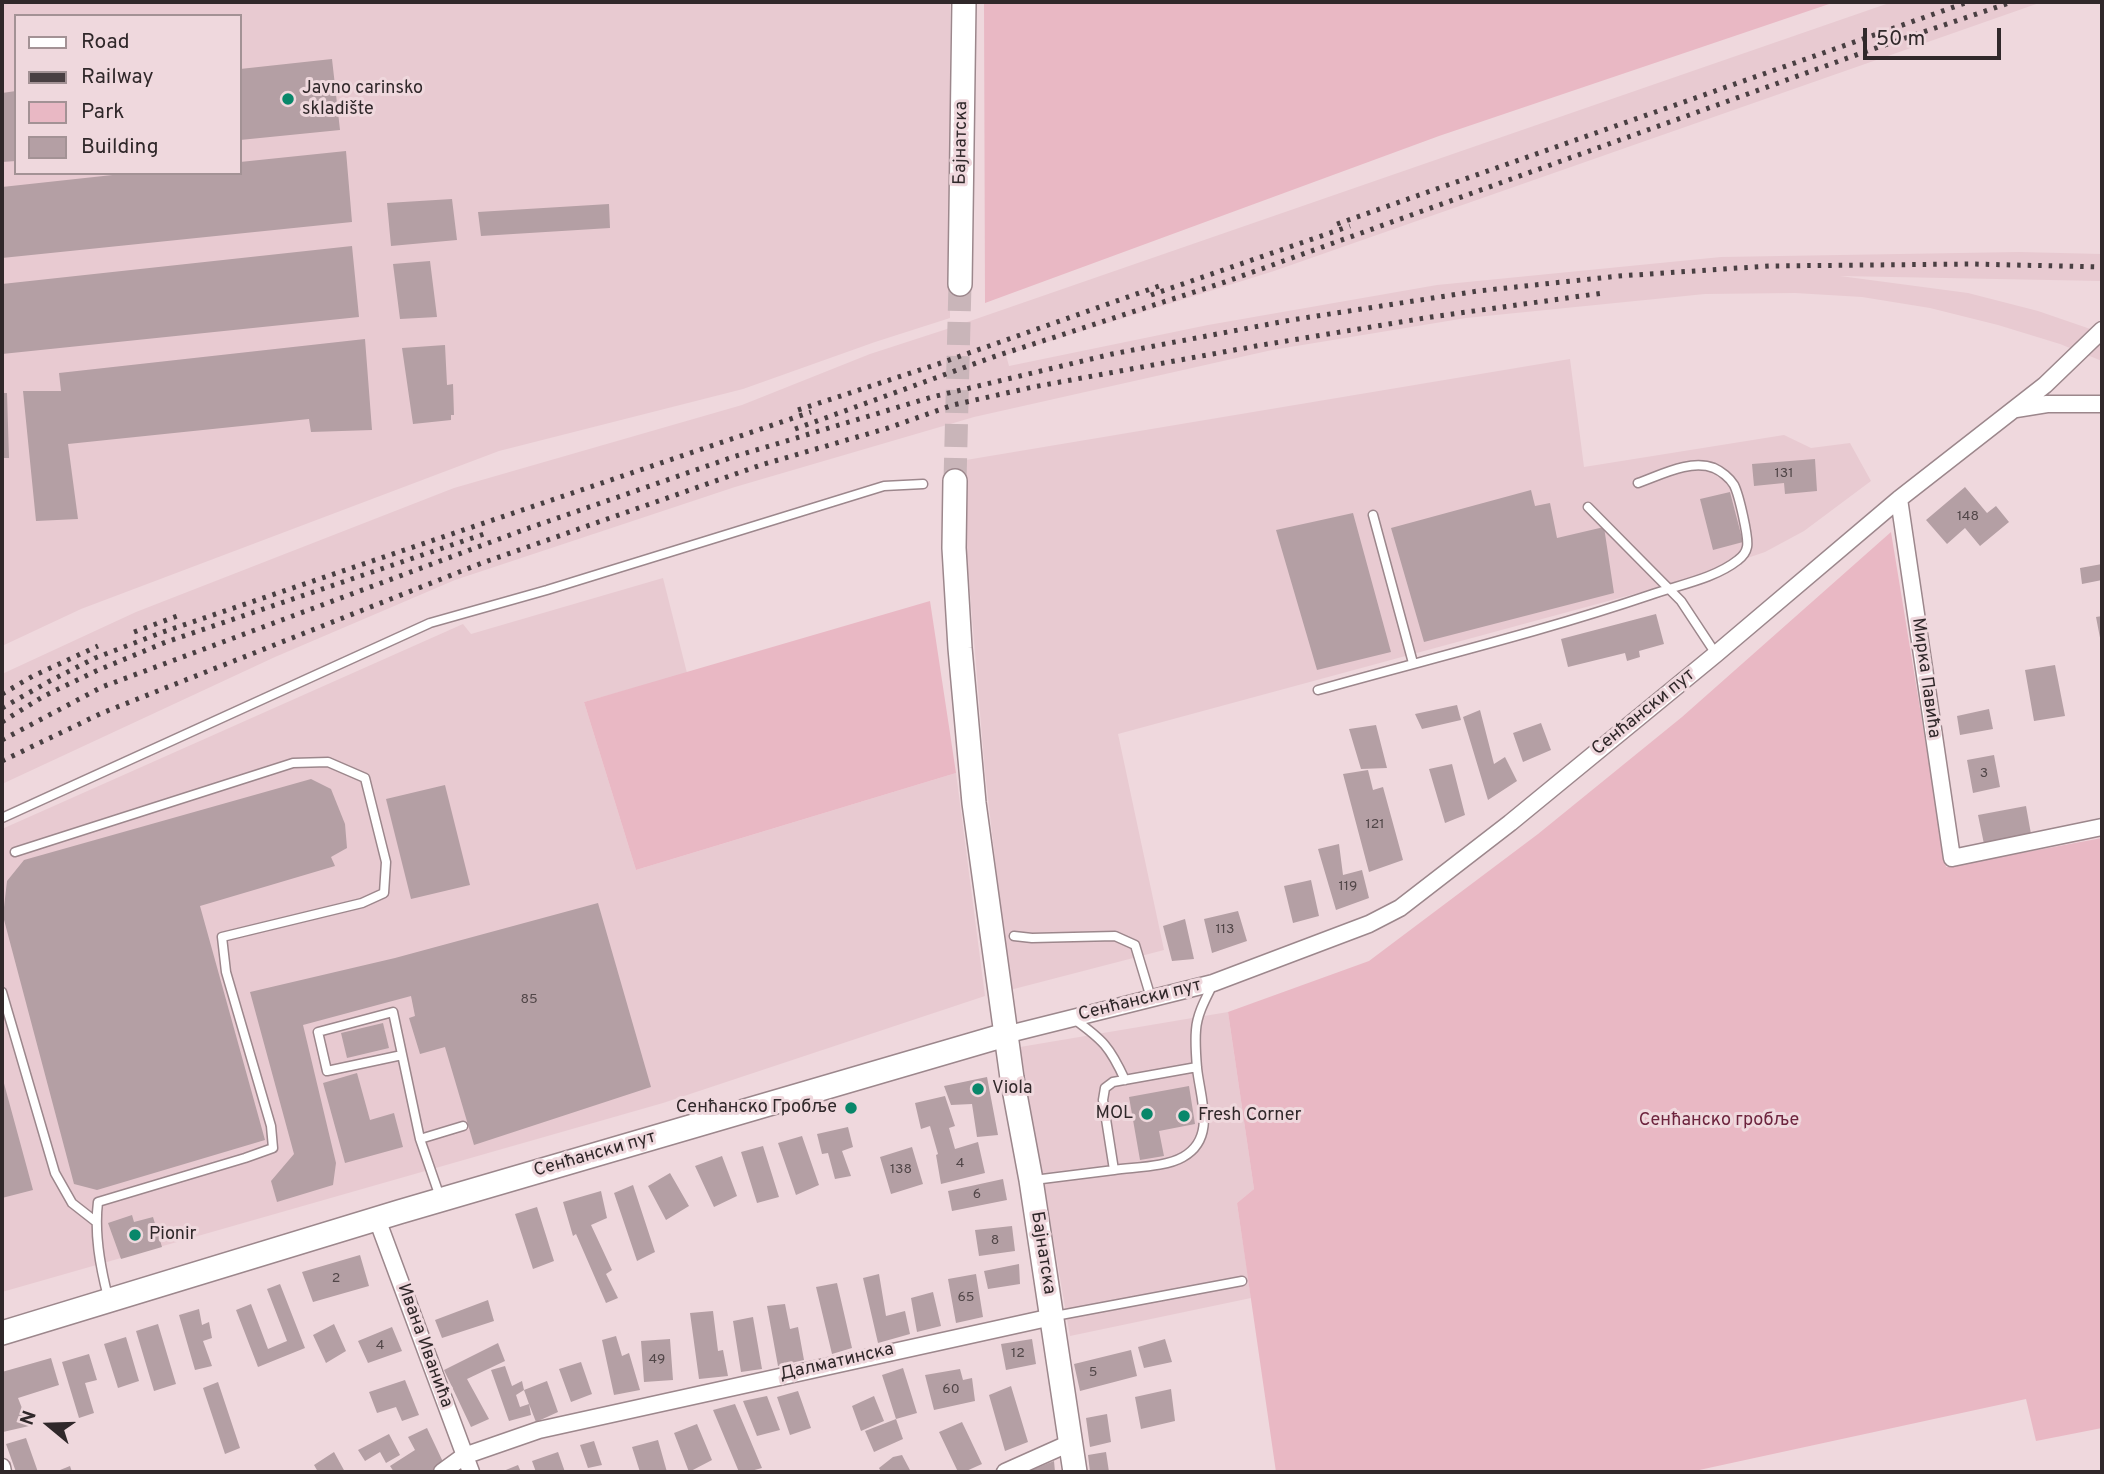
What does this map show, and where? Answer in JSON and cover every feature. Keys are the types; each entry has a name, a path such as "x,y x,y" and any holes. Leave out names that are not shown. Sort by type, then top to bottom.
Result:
{"main road":[{"name":"Бајнатска","path":"960,284 964,2"},
{"name":"Бајнатска","path":"955,481 954,548 973,790 1005,1035 1031,1180 1075,1472"},
{"name":"Сенћански пут","path":"2,1333 377,1219 1005,1035"}],"street":[{"name":"Сенћански пут","path":"1005,1035 1213,983 1369,923 1400,908 1510,823 1899,499 2014,409 2066,366 2102,330"},
{"path":"2014,409 2047,404 2102,404"},
{"name":"Мирка Павића","path":"1899,499 1952,858 2102,827"},
{"name":"Ивана Иванића","path":"377,1219 471,1472"},
{"name":"Далматинска","path":"442,1472 464,1456 539,1430 1052,1317"},
{"path":"1005,1472 1070,1443"},
{"path":"2,1467 3,1472"}],"lane":[{"path":"1318,690 1612,608 1712,574 1744,555 1748,546 1747,533 1734,485 1725,475 1716,469 1691,466 1637,483"},
{"path":"2,818 430,623 547,590 884,486 923,484"},
{"path":"1588,507 1670,588 1716,654"},
{"path":"1373,515 1413,663"},
{"path":"15,852 293,763 328,762 365,778 386,862 384,893 362,903 222,937 226,972 271,1126 274,1148 98,1202 96,1221 109,1300"},
{"path":"1014,936 1115,936 1125,939 1135,945 1151,998"},
{"path":"1031,1180 1174,1161 1191,1152 1205,1128 1197,1067 1197,1023 1213,983"},
{"path":"2,992 55,1173 72,1203 96,1221"},
{"path":"402,1055 327,1071 318,1032 393,1012 420,1139 441,1200"},
{"path":"1073,1018 1106,1044 1125,1080"},
{"path":"1114,1170 1103,1094 1105,1088 1125,1080 1197,1067"},
{"path":"420,1139 463,1126"},
{"name":"Далматинска","path":"1052,1317 1242,1281"}],"shaded area":[{"path":"2,2 950,2 950,318 743,389 499,451 81,609 2,646"},
{"path":"1892,2 2042,2 1274,271 1006,355 1009,366 1208,325 1437,285 1721,257 2019,252 2102,254 2102,281 1840,276 1968,293 2038,311 2102,333 2102,361 2060,344 1930,308 1862,297 1795,293 1705,294 1466,318 1272,350 974,417 735,487 455,580 275,657 2,784 2,674 136,612 454,488 742,405 870,354"},
{"path":"1570,359 1584,467 1784,435 1811,448 1850,443 1871,481 1804,531 1765,552 1671,584 1118,734 1164,950 1010,990 985,772 965,534 966,460"},
{"path":"663,578 687,673 584,702 636,870 956,773 985,996 663,1103 2,1292 2,829 463,624 471,634"},
{"path":"1228,1012 1254,1189 1237,1203 1251,1298 1070,1336 1020,1047"}],"green space":[{"path":"984,2 1835,2 1439,136 985,303"},
{"name":"Сенћанско гробље","path":"1891,532 1946,867 2102,838 2102,1428 2036,1441 2026,1399 1690,1472 1276,1472 1237,1203 1254,1189 1228,1012 1369,961 1538,834 1682,717"},
{"path":"930,601 956,773 636,870 584,702"}],"building":[{"name":"Javno carinsko skladište","path":"332,59 340,130 242,140 242,69"},
{"path":"14,91 14,161 2,162 2,93"},
{"path":"346,151 352,222 2,258 2,187 113,175 242,175 242,162"},
{"path":"452,199 457,240 391,246 387,203"},
{"path":"609,204 610,228 481,236 478,212"},
{"path":"352,246 359,317 2,354 2,284"},
{"path":"430,261 437,317 400,319 393,264"},
{"path":"365,339 372,430 311,432 309,419 68,444 78,519 36,521 23,391 61,391 59,373"},
{"path":"445,345 447,385 453,384 454,415 451,415 451,420 413,424 402,348"},
{"path":"2,393 7,393 9,458 2,458"},
{"path":"1815,459 1817,491 1785,494 1784,483 1754,486 1752,464"},
{"path":"1965,487 1987,513 1996,506 2009,522 1980,546 1965,528 1947,544 1926,520"},
{"path":"1531,490 1535,506 1550,503 1557,538 1604,527 1614,593 1424,642 1391,528"},
{"path":"1730,492 1743,542 1713,550 1700,499"},
{"path":"1353,513 1391,652 1317,670 1276,530"},
{"path":"2102,564 2102,580 2082,584 2080,568"},
{"path":"1656,614 1664,644 1639,651 1640,657 1627,661 1625,653 1568,667 1561,639"},
{"path":"2102,616 2102,643 2101,643 2096,617"},
{"path":"2055,665 2065,716 2034,721 2025,670"},
{"path":"1457,705 1461,720 1422,729 1415,714"},
{"path":"1989,709 1993,729 1960,735 1957,716"},
{"path":"1480,710 1494,764 1505,757 1517,781 1488,800 1463,717"},
{"path":"1541,723 1551,750 1523,762 1513,733"},
{"path":"1376,725 1387,768 1361,769 1349,729"},
{"path":"1994,755 2000,787 1973,793 1967,760"},
{"path":"1452,764 1465,815 1445,823 1429,769"},
{"path":"1368,770 1373,790 1383,787 1403,860 1369,872 1343,774"},
{"path":"311,779 331,789 345,824 347,848 331,857 335,866 200,906 265,1140 97,1190 74,1184 3,916 7,881 24,860"},
{"path":"445,785 470,885 411,899 386,799"},
{"path":"2026,806 2031,834 1984,844 1978,815"},
{"path":"1339,844 1343,875 1362,870 1369,898 1336,910 1318,849"},
{"path":"1311,880 1319,916 1293,923 1284,886"},
{"path":"598,903 651,1087 474,1145 445,1047 420,1054 409,1018 415,1016 411,996 303,1025 336,1163 333,1185 277,1202 271,1181 294,1154 250,992 395,958"},
{"path":"1238,911 1247,941 1212,953 1204,919"},
{"path":"1185,919 1194,959 1172,961 1163,926"},
{"path":"383,1023 389,1048 347,1058 341,1033"},
{"path":"357,1073 370,1120 394,1113 403,1147 345,1163 323,1083"},
{"path":"2,1076 33,1190 2,1198"},
{"path":"987,1077 998,1135 977,1137 972,1104 951,1105 944,1086"},
{"path":"1189,1086 1195,1124 1159,1131 1164,1156 1140,1160 1129,1097"},
{"path":"945,1096 955,1126 949,1128 955,1149 978,1142 985,1173 941,1184 938,1154 930,1126 921,1129 915,1103"},
{"path":"848,1127 853,1147 842,1151 851,1176 835,1179 828,1153 822,1154 817,1134"},
{"path":"802,1136 819,1185 796,1195 778,1143"},
{"path":"763,1146 779,1197 757,1203 741,1152"},
{"path":"912,1147 923,1184 891,1194 880,1157"},
{"path":"722,1156 737,1196 714,1207 695,1166"},
{"path":"670,1173 689,1206 666,1220 648,1186"},
{"path":"1003,1179 1007,1200 952,1211 948,1191"},
{"path":"633,1185 655,1252 637,1261 614,1193"},
{"path":"601,1191 607,1218 591,1225 612,1270 606,1274 618,1298 606,1303 576,1234 573,1236 563,1202"},
{"path":"537,1207 554,1261 533,1269 515,1214"},
{"name":"Pionir","path":"132,1215 134,1222 153,1217 162,1247 121,1259 108,1223"},
{"path":"1012,1226 1015,1251 979,1256 975,1230"},
{"path":"360,1255 369,1286 313,1302 302,1272"},
{"path":"1019,1264 1020,1284 988,1289 984,1271"},
{"path":"879,1274 886,1316 905,1311 910,1334 878,1343 863,1278"},
{"path":"976,1274 983,1317 956,1323 948,1279"},
{"path":"837,1283 852,1348 832,1354 816,1287"},
{"path":"280,1284 305,1348 258,1367 236,1310 251,1304 268,1349 287,1341 267,1289"},
{"path":"933,1292 941,1326 917,1332 911,1298"},
{"path":"488,1300 494,1321 442,1338 435,1320"},
{"path":"785,1304 790,1329 798,1327 804,1360 778,1366 767,1306"},
{"path":"199,1309 202,1325 209,1322 212,1338 203,1341 212,1366 195,1370 179,1315"},
{"path":"713,1311 718,1351 723,1350 728,1376 699,1379 690,1313"},
{"path":"753,1317 762,1369 741,1372 733,1321"},
{"path":"158,1324 176,1384 154,1391 136,1331"},
{"path":"334,1324 346,1351 326,1363 313,1335"},
{"path":"392,1327 402,1351 368,1363 358,1341"},
{"path":"616,1336 622,1356 629,1353 640,1390 614,1395 602,1340"},
{"path":"126,1337 139,1381 118,1388 104,1344"},
{"path":"670,1339 673,1380 644,1382 641,1341"},
{"path":"1032,1339 1036,1364 1006,1370 1001,1344"},
{"path":"1165,1339 1172,1362 1144,1368 1138,1347"},
{"path":"498,1343 505,1361 467,1379 489,1419 471,1427 444,1370"},
{"path":"1131,1350 1137,1376 1080,1391 1074,1364"},
{"path":"89,1354 97,1380 85,1383 94,1413 79,1418 62,1362"},
{"path":"51,1358 59,1385 18,1398 29,1426 3,1432 2,1372"},
{"path":"581,1362 592,1394 571,1402 559,1369"},
{"path":"505,1366 512,1386 522,1381 524,1390 516,1395 520,1407 529,1404 531,1415 509,1421 491,1370"},
{"path":"903,1368 917,1413 896,1419 882,1375"},
{"path":"960,1369 963,1380 972,1378 975,1401 934,1410 925,1375"},
{"path":"405,1380 419,1415 402,1421 396,1407 377,1413 369,1392"},
{"path":"547,1381 558,1412 536,1422 524,1390"},
{"path":"218,1382 240,1448 225,1454 203,1388"},
{"path":"1011,1386 1028,1442 1005,1451 989,1395"},
{"path":"1171,1389 1175,1421 1141,1429 1135,1397"},
{"path":"798,1391 811,1428 790,1435 777,1397"},
{"path":"767,1396 780,1430 757,1436 743,1401"},
{"path":"874,1396 884,1421 861,1431 852,1406"},
{"path":"735,1404 762,1468 739,1472 713,1410"},
{"path":"1107,1414 1111,1442 1090,1447 1086,1418"},
{"path":"896,1419 903,1439 874,1452 865,1431"},
{"path":"962,1422 982,1464 958,1472 939,1432"},
{"path":"697,1424 712,1460 689,1472 674,1433"},
{"path":"427,1428 444,1464 429,1472 394,1472 390,1466 415,1450 408,1437"},
{"path":"389,1434 400,1455 386,1463 380,1452 365,1461 358,1450"},
{"path":"26,1438 38,1472 16,1472 6,1444"},
{"path":"658,1440 667,1472 640,1472 632,1447"},
{"path":"594,1441 602,1465 588,1468 580,1445"},
{"path":"334,1452 345,1472 318,1472 314,1465"},
{"path":"558,1452 565,1472 536,1472 532,1461"},
{"path":"1106,1452 1109,1472 1090,1472 1088,1455"},
{"path":"902,1455 911,1472 881,1472 879,1468 893,1457"},
{"path":"1054,1461 1055,1472 1026,1472"},
{"path":"518,1465 521,1472 501,1472"},
{"path":"70,1466 72,1472 55,1472"}],"tunnel":[{"path":"955,481 960,284"}],"railway":[{"path":"1337,224 1968,2"},
{"path":"795,429 993,357 1225,282 1870,50 2012,2"},
{"path":"1151,295 1350,226"},
{"path":"2,740 102,687 526,529 733,457 932,397 1112,354 1291,320 1478,291 1619,276 1769,266 1971,264 2102,267"},
{"path":"798,410 1159,286"},
{"path":"2,761 102,713 482,563 761,465 888,428 953,405 1033,387 1256,346 1431,317 1603,293"},
{"path":"2,708 95,658 163,632 811,412"},
{"path":"2,722 44,696 166,642 487,533"},
{"path":"134,632 180,615"},
{"path":"2,694 33,676 98,646"}],"place":[{"name":"Javno carinsko skladište","path":"288,99"},
{"name":"Viola","path":"978,1089"},
{"name":"Сенћанско Гробље","path":"851,1108"},
{"name":"MOL","path":"1147,1114"},
{"name":"Fresh Corner","path":"1184,1116"},
{"name":"Pionir","path":"135,1235"}]}
